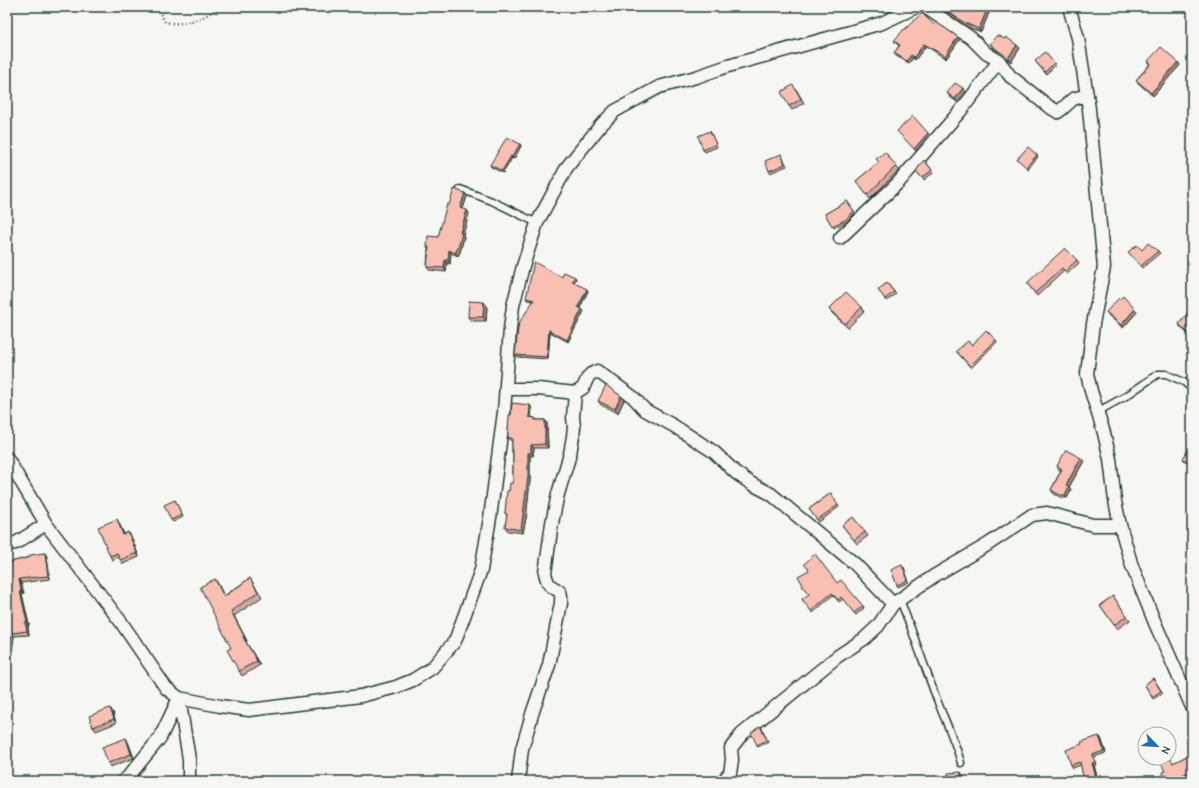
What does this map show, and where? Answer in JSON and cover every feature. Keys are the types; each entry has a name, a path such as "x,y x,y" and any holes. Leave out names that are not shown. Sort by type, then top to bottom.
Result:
{"street":[{"path":"7,458 46,524 121,622 166,688 179,698 250,710 361,696 396,687 413,680 432,668 455,641 481,570 490,518 506,389 513,306 523,266 538,223 567,167 601,125 615,111 659,87 882,22 916,7"},
{"path":"925,7 971,38 986,53 999,61 1010,76 1058,112 1073,99 1087,95"},
{"path":"1069,7 1078,38 1087,95 1104,267 1092,331 1087,374 1090,391 1110,459 1115,501 1120,525 1132,566 1154,623 1192,707"},
{"path":"840,238 898,182 962,109 999,61"},
{"path":"506,389 538,389 575,393 583,388 588,377 597,371 633,397 645,410 674,426 714,452 752,484 771,494 855,564 896,602"},
{"path":"518,781 522,749 549,665 561,603 561,594 546,580 545,573 552,523 558,494 570,454 573,436 575,393"},
{"path":"723,781 730,773 732,760 731,748 742,734 838,656 864,639 878,626 896,602 934,576 987,545 1032,515 1047,513 1093,525 1120,525"},
{"path":"7,544 16,543 46,524"},
{"path":"123,781 160,738 179,698"},
{"path":"179,698 189,759 189,781"}],"lane":[{"path":"460,189 492,201 538,223"},
{"path":"1097,412 1126,396 1158,374 1166,374 1184,382 1192,389"},
{"path":"896,602 915,636 961,763"}],"path":[{"path":"156,7 164,22 179,24 201,18 212,13 217,7"}],"building":[{"path":"942,7 988,7 979,29 965,23"},
{"path":"922,13 934,25 936,22 958,37 945,56 924,44 914,57 911,55 907,61 894,53 900,45 894,41 904,29"},
{"path":"996,36 1000,36 1004,39 1006,37 1017,45 1008,58 990,44"},
{"path":"1161,47 1178,62 1151,93 1136,80 1151,64 1148,61"},
{"path":"1045,52 1054,63 1045,72 1035,61"},
{"path":"955,83 963,88 955,99 947,93"},
{"path":"793,85 801,99 789,106 781,92"},
{"path":"913,116 928,133 914,149 897,131"},
{"path":"710,131 716,144 703,150 698,136"},
{"path":"507,137 520,144 502,171 490,165"},
{"path":"1028,147 1037,155 1026,167 1017,159"},
{"path":"885,152 896,166 867,195 856,181 879,162 876,159"},
{"path":"781,154 785,164 769,171 765,161"},
{"path":"924,160 932,170 922,178 916,171"},
{"path":"454,189 465,193 460,208 467,210 460,233 462,233 458,248 455,253 449,250 448,260 445,260 444,268 427,267 429,247 427,247 428,236 438,237 447,204 449,205"},
{"path":"847,201 854,211 845,220 832,226 825,214"},
{"path":"1148,243 1158,251 1141,266 1128,252 1137,245 1142,250"},
{"path":"1065,248 1077,260 1065,271 1062,268 1035,293 1027,283"},
{"path":"534,262 562,277 564,272 575,277 572,282 587,289 578,307 582,309 567,340 549,330 547,357 515,355 519,323 534,300 526,298"},
{"path":"887,283 894,292 885,299 878,290"},
{"path":"846,292 862,307 845,324 829,309"},
{"path":"1123,296 1135,309 1121,325 1106,312 1119,298 1120,299"},
{"path":"469,301 484,302 483,317 468,317"},
{"path":"1192,308 1192,333 1190,335 1179,324"},
{"path":"986,330 996,340 970,366 956,351 968,341 972,345"},
{"path":"606,385 621,396 615,409 598,401"},
{"path":"512,403 530,405 529,417 535,418 535,420 545,420 545,444 531,445 531,453 528,453 528,477 521,530 505,527 507,514 505,513 507,491 509,491 510,483 513,483 512,438 508,438 509,415 511,415"},
{"path":"1066,450 1081,458 1066,485 1069,486 1065,495 1060,495 1051,490 1062,469 1057,466"},
{"path":"1188,450 1192,451 1192,463 1183,459"},
{"path":"831,493 838,505 817,520 809,509"},
{"path":"175,500 182,515 171,520 164,505"},
{"path":"853,517 865,532 854,540 842,525"},
{"path":"117,519 123,535 128,532 137,553 120,560 117,553 110,556 98,527"},
{"path":"45,553 48,576 19,579 20,591 27,622 25,622 27,631 12,633 10,647 7,647 7,563 30,557 30,555"},
{"path":"815,554 837,583 841,580 863,606 854,613 841,597 838,600 832,593 811,611 802,599 809,594 802,586 803,585 798,576 809,570 804,564"},
{"path":"902,565 908,580 897,585 891,570"},
{"path":"250,578 258,592 231,611 244,636 243,637 257,661 239,671 227,650 231,648 200,587 215,579 224,597"},
{"path":"1113,596 1127,616 1114,625 1100,605"},
{"path":"1153,678 1161,691 1152,697 1145,685"},
{"path":"110,708 114,719 93,727 89,716"},
{"path":"760,726 767,740 757,745 751,733"},
{"path":"1099,736 1104,751 1092,755 1095,762 1092,763 1097,781 1084,781 1080,762 1071,765 1066,750 1082,744 1081,742"},
{"path":"126,738 131,754 108,763 102,747"},
{"path":"1189,755 1192,760 1192,770 1171,781 1167,781 1162,772 1165,771 1162,766 1177,766 1177,761"},
{"path":"961,772 961,781 948,781 948,773"}]}
